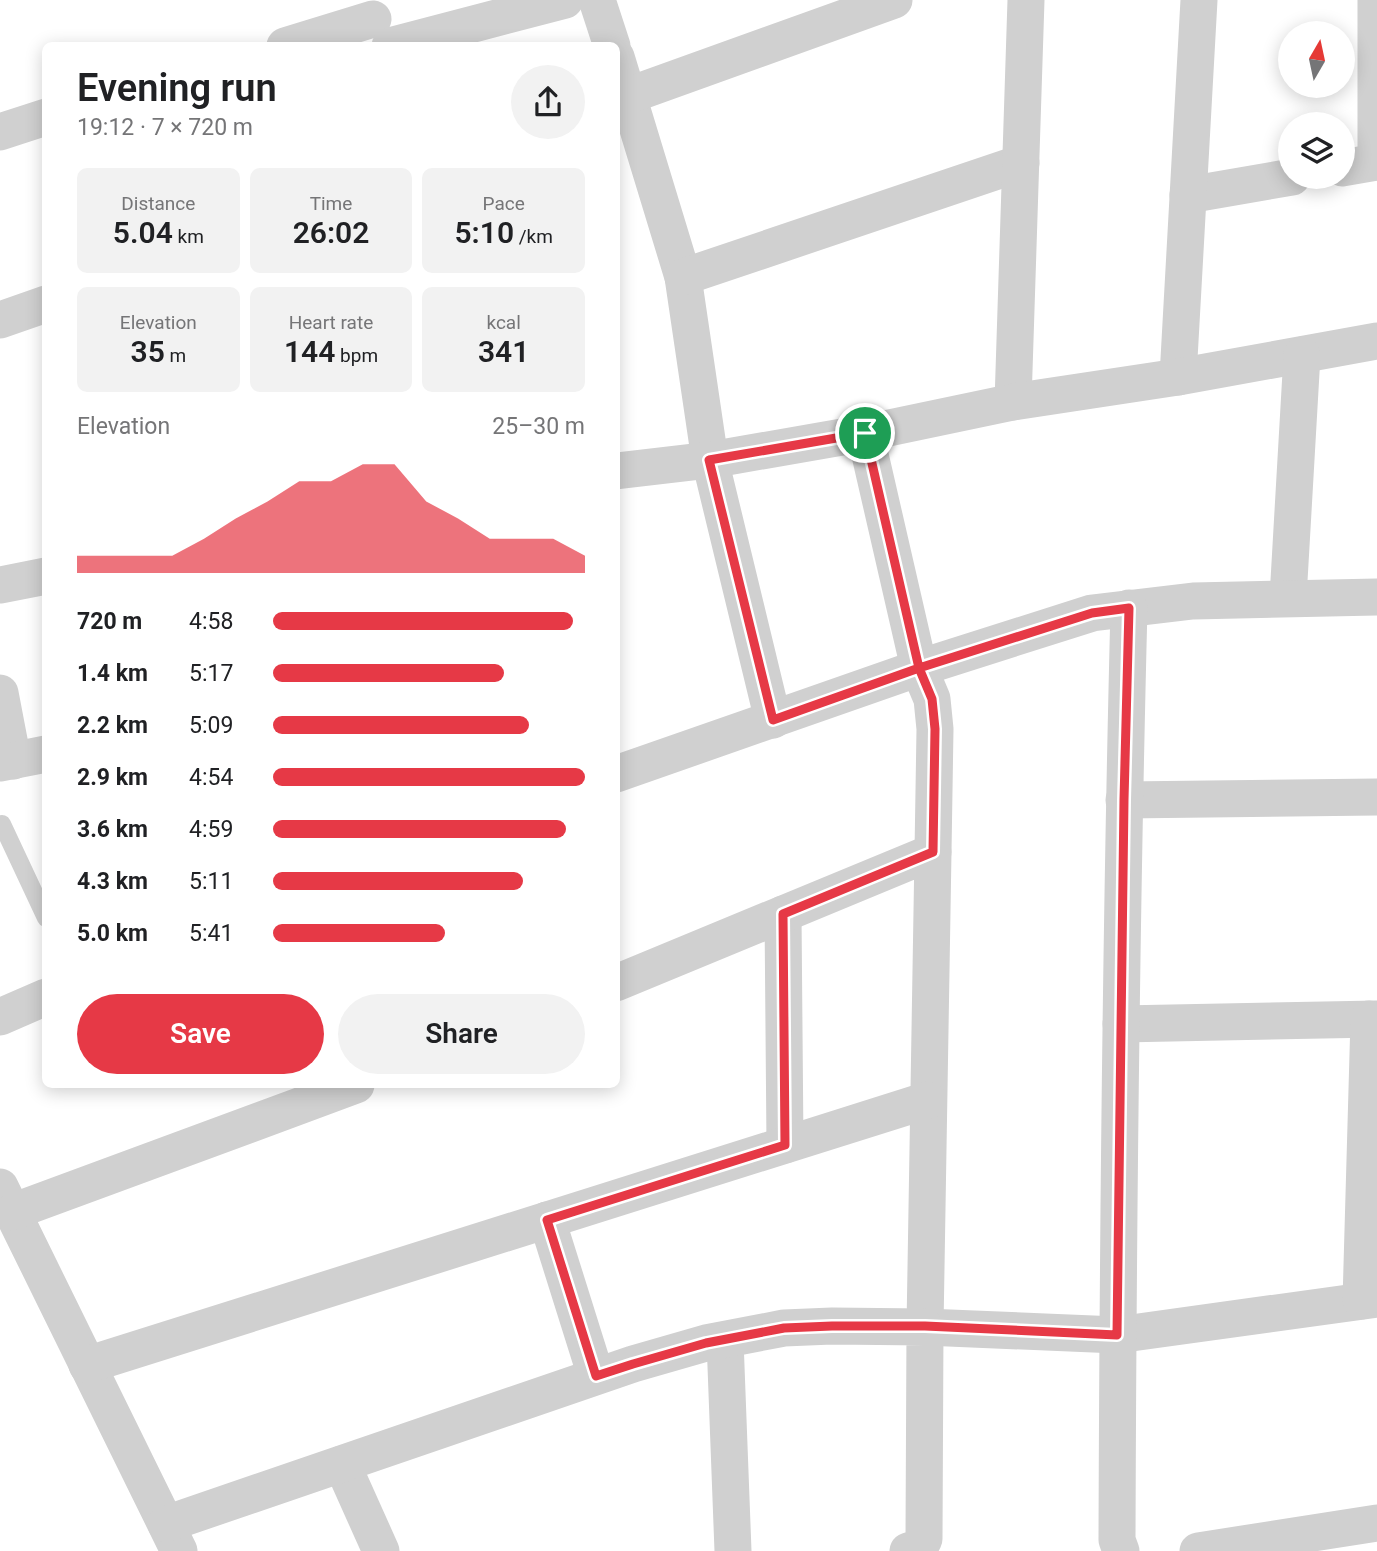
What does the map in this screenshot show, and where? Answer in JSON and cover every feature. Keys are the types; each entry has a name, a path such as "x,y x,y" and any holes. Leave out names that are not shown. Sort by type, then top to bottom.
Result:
{"street":[{"path":"306,42 378,28 565,0"},
{"path":"597,0 611,42"},
{"path":"1013,402 1026,0"},
{"path":"1178,377 1199,0"},
{"path":"1365,164 1376,0"},
{"path":"623,98 881,3"},
{"path":"620,80 623,98 684,277 709,460 773,720"},
{"path":"0,132 42,118"},
{"path":"684,277 1021,163"},
{"path":"1188,195 1278,179"},
{"path":"0,320 42,305"},
{"path":"620,471 709,460 865,433 1013,402 1178,377 1377,341"},
{"path":"1288,598 1302,355"},
{"path":"865,433 919,668 932,699 935,729 924,1539 920,1547 908,1551"},
{"path":"0,585 42,577"},
{"path":"620,773 919,668 1092,613 1193,601 1377,597"},
{"path":"1121,1551 1117,1540 1117,1335 1129,608"},
{"path":"0,693 19,759"},
{"path":"1124,800 1377,797"},
{"path":"620,981 933,852"},
{"path":"783,914 785,1145"},
{"path":"0,1017 42,998"},
{"path":"347,1088 6,1200 173,1537 342,1464 596,1376 706,1343 784,1328 832,1326 925,1326 1117,1335 1369,1300 1373,1019 1121,1024"},
{"path":"87,1365 928,1100"},
{"path":"547,1220 596,1376"},
{"path":"725,1340 733,1551"},
{"path":"342,1464 381,1551"},
{"path":"1198,1551 1377,1523"}],"lane":[{"path":"2,824 42,909"}],"route":[{"path":"865,433 709,460 773,720 919,668 1092,613 1129,608 1117,1335 925,1326 784,1328 706,1343 596,1376 547,1220 785,1145 783,914 933,852 935,729 932,699 919,668 865,433"}]}
